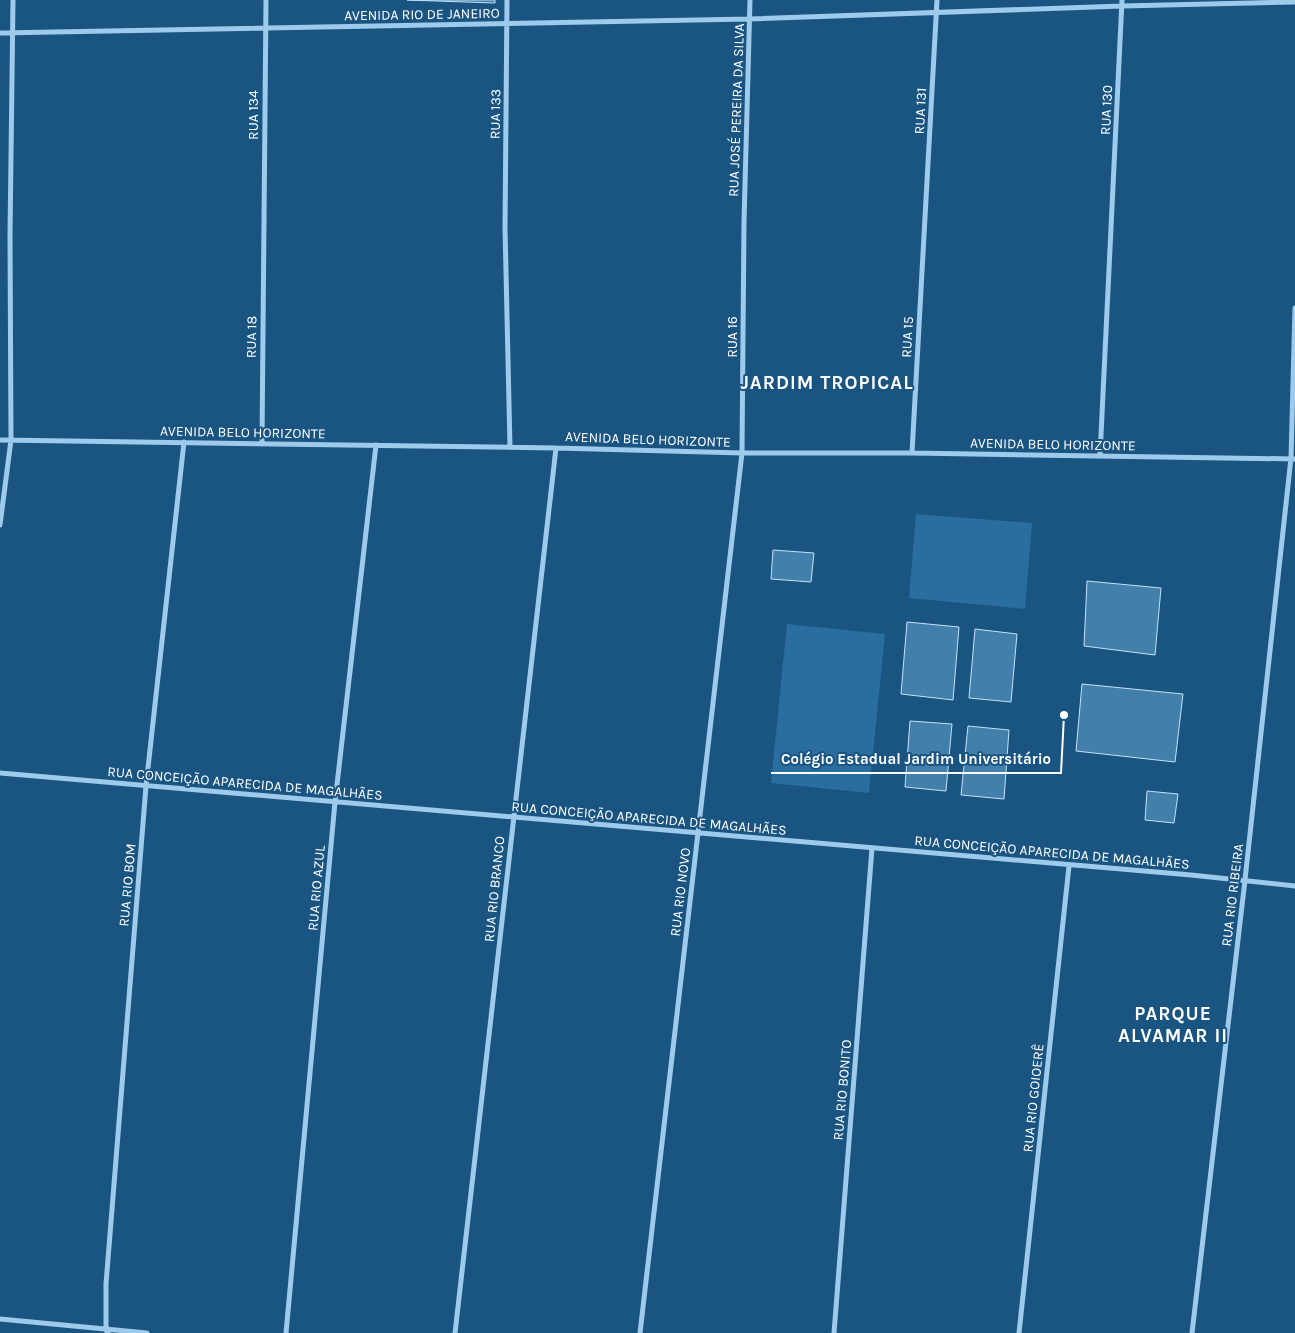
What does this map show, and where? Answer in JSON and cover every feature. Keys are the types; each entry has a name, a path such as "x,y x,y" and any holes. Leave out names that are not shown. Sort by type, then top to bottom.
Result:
{"street":[{"path":"0,525 11,440 10,235 13,0"},
{"name":"RUA 134","path":"264,231 266,0"},
{"name":"RUA 133","path":"507,0 505,228 510,447"},
{"name":"RUA JOSÉ PEREIRA DA SILVA","path":"744,222 750,0"},
{"name":"RUA 131","path":"925,223 937,12 936,0"},
{"name":"AVENIDA RIO DE JANEIRO","path":"0,33 749,19 1122,3 1295,2"},
{"name":"RUA 130","path":"1100,456 1122,3"},
{"name":"RUA 16","path":"742,453 744,222"},
{"name":"RUA 15","path":"912,453 925,223"},
{"name":"RUA 18","path":"262,443 264,231"},
{"name":"RUA RIO RIBEIRA","path":"1192,1333 1293,458 1295,308"},
{"name":"AVENIDA BELO HORIZONTE","path":"0,440 510,447 742,453 912,453 1293,458"},
{"name":"RUA RIO BOM","path":"107,1332 106,1284 146,786 184,442"},
{"name":"RUA RIO AZUL","path":"286,1333 335,802 376,445"},
{"name":"RUA RIO BRANCO","path":"455,1333 556,448"},
{"name":"RUA RIO NOVO","path":"640,1333 742,453"},
{"name":"RUA CONCEIÇÃO APARECIDA DE MAGALHÃES","path":"0,774 1245,880 1295,886"},
{"name":"RUA RIO BONITO","path":"834,1333 872,848"},
{"name":"RUA RIO GOIOERÊ","path":"1020,1333 1069,866"},
{"path":"0,1319 107,1332 147,1333"}],"shaded area":[{"path":"916,514 1032,523 1025,609 909,598"},
{"path":"787,624 885,634 869,793 771,783"}],"building":[{"path":"407,0 495,0 495,3"},
{"path":"773,550 814,553 811,582 771,579"},
{"path":"1087,581 1161,588 1155,655 1084,646"},
{"path":"907,622 959,627 953,700 901,694"},
{"path":"975,629 1017,634 1011,702 969,698"},
{"path":"1082,684 1183,694 1175,762 1076,751"},
{"path":"910,721 952,724 946,791 905,787"},
{"path":"968,726 1009,730 1004,799 961,795"},
{"path":"1147,791 1178,794 1174,823 1145,820"}],"place":[{"name":"Colégio Estadual Jardim Universitário","path":"1064,715"}],"district":[{"name":"JARDIM TROPICAL","path":"827,382"},
{"name":"PARQUE ALVAMAR II","path":"1173,1024"}]}
